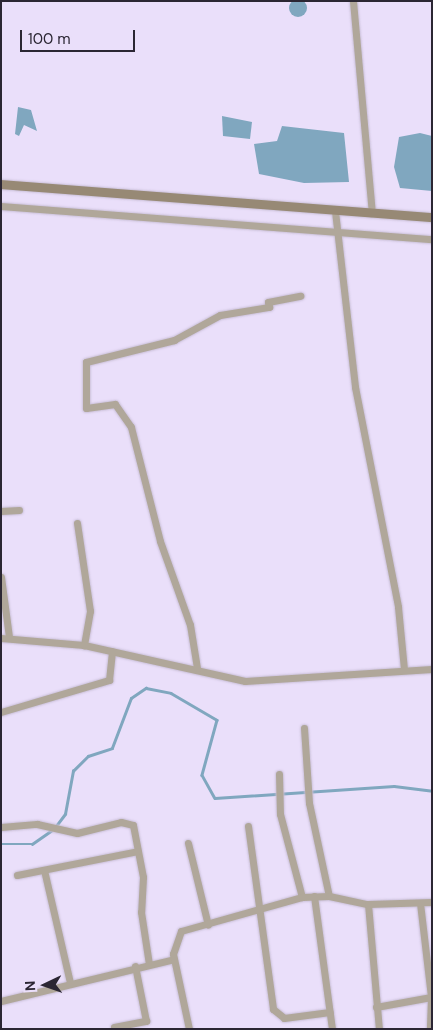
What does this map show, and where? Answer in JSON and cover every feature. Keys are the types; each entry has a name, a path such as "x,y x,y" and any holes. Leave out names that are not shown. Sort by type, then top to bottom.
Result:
{"street":[{"path":"353,1 372,213"},
{"path":"1,184 432,217"},
{"path":"1,206 432,239"},
{"path":"335,211 355,387 398,607 404,669"},
{"path":"197,668 190,625 160,541 131,427 115,404 86,408 86,362 174,340 220,315 269,307 268,302 300,296"},
{"path":"1,511 19,510"},
{"path":"76,523 90,611 84,645"},
{"path":"1,577 5,638 84,645 257,681 432,668"},
{"path":"1,712 109,680 112,651"},
{"path":"304,728 307,790 329,896"},
{"path":"279,774 277,792 302,897"},
{"path":"1,827 47,826 68,832 128,822 136,832 149,964"},
{"path":"248,826 258,907 275,1014 284,1018 330,1012"},
{"path":"188,843 208,926"},
{"path":"18,875 138,851"},
{"path":"44,870 70,983"},
{"path":"314,896 332,1029"},
{"path":"190,1029 174,959 178,933 208,926 258,907 302,897 329,896 368,904 432,902"},
{"path":"420,903 431,997 430,1029"},
{"path":"368,904 379,1029"},
{"path":"1,1001 135,966 174,959"},
{"path":"114,1027 146,1021 135,966"},
{"path":"376,1007 431,997"}],"water":[{"path":"294,-1 302,-1 307,4 305,15 294,17 289,12 289,4"},
{"path":"18,107 31,110 37,131 24,125 19,136 15,134"},
{"path":"222,116 252,122 250,139 223,136"},
{"path":"282,126 344,133 349,182 304,183 259,174 254,144 277,141"},
{"path":"420,133 432,136 432,191 400,188 394,167 399,137"}],"waterway":[{"path":"56,826 65,814 73,771 88,756 112,748 131,698 146,688 171,693 217,720 202,775 215,798 394,786 432,791"},
{"path":"1,844 32,844 52,830"}]}
